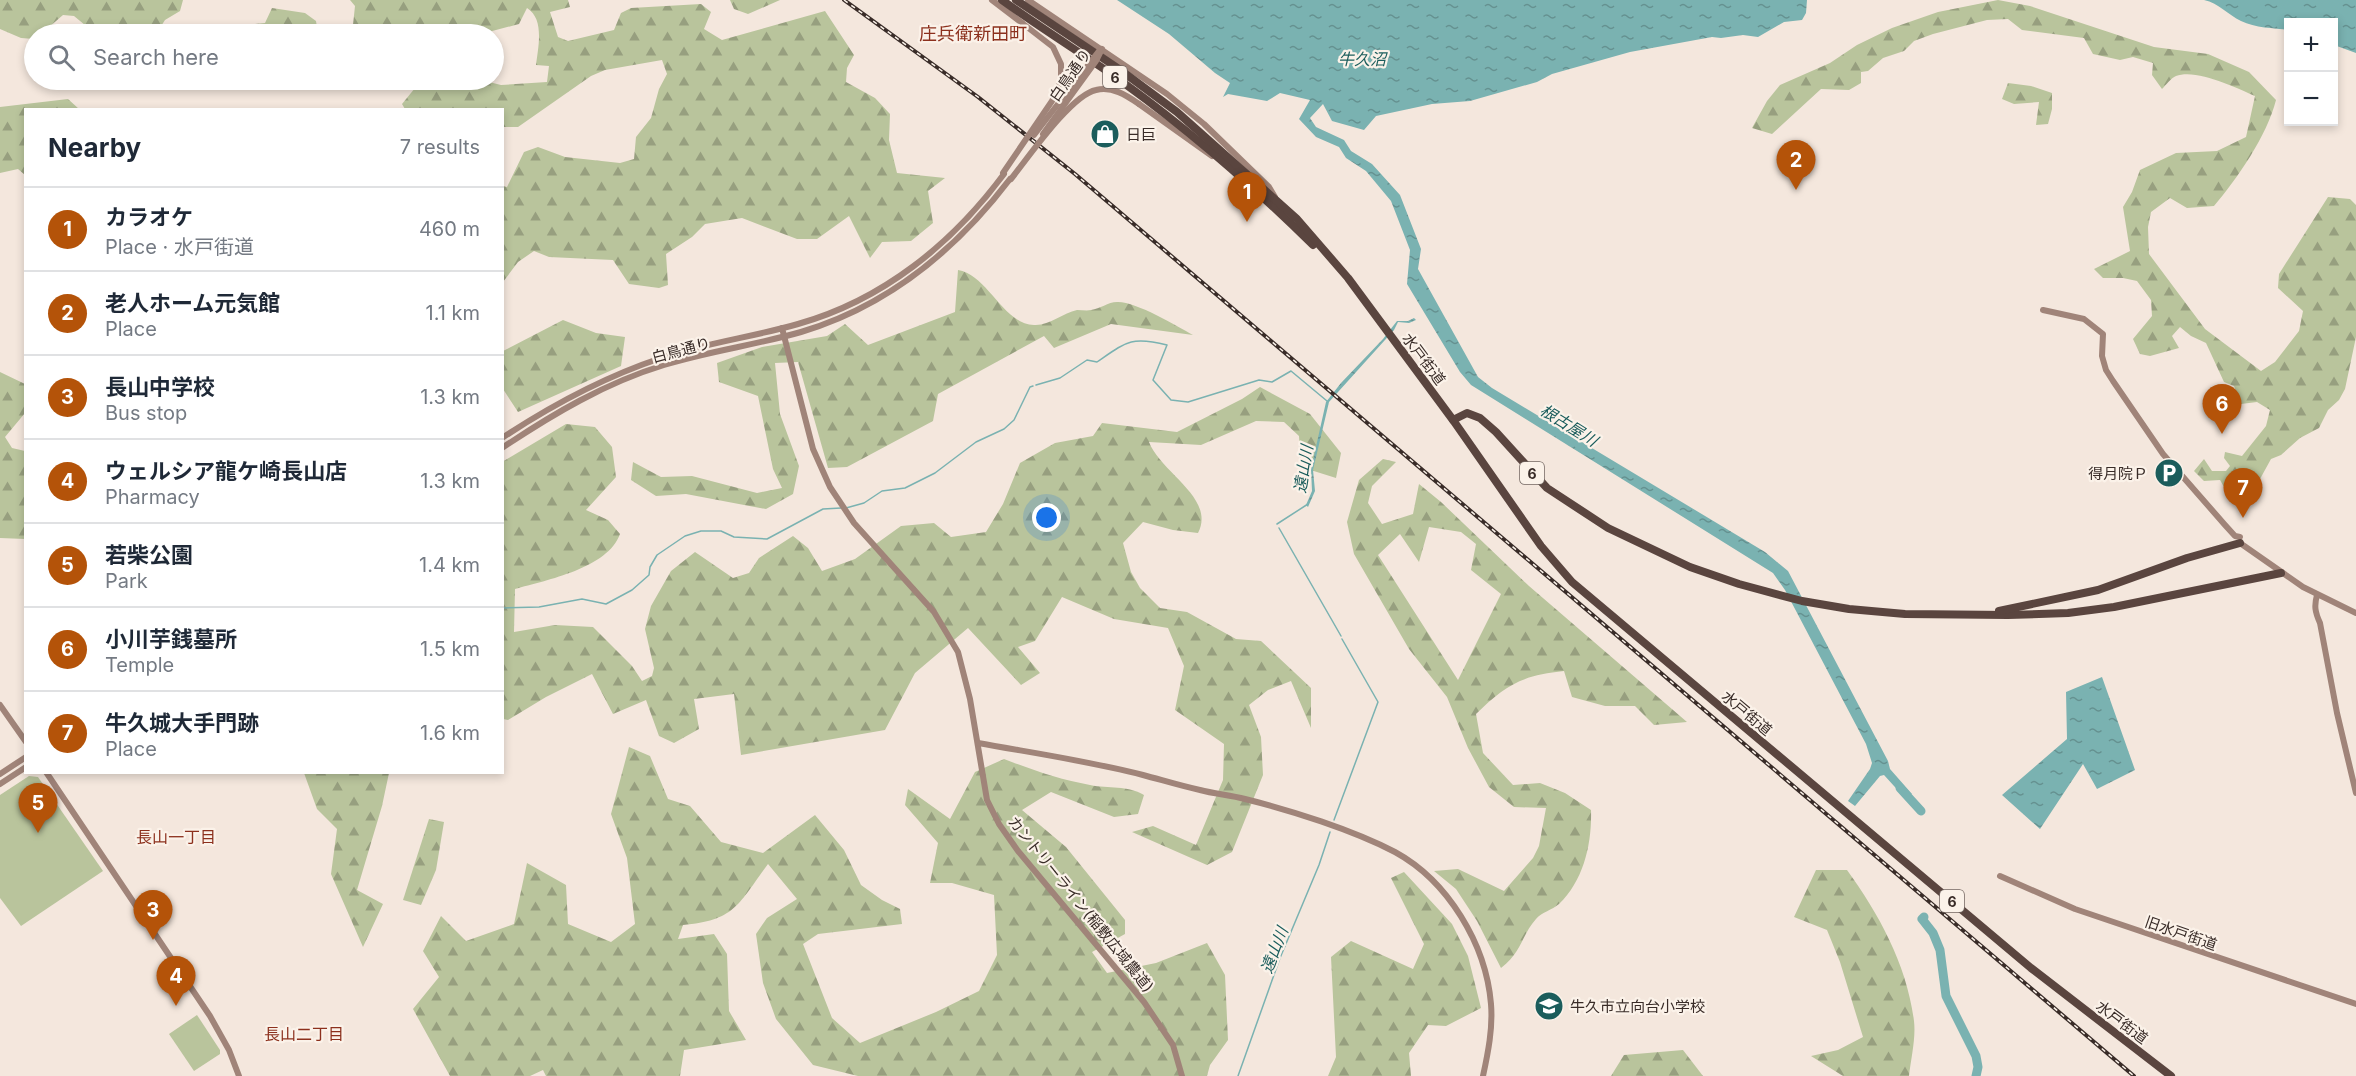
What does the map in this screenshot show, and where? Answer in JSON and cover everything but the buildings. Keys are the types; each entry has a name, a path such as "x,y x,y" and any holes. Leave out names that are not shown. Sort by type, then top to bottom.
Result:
{"highway":[{"name":"水戸街道","path":"1002,0 1104,69 1223,162 1323,254 1370,309"},
{"name":"水戸街道","path":"1016,0 1148,90 1278,200 1348,278 1453,420 1541,546 1572,582 2031,968 2172,1076"},
{"name":"6","path":"1453,420 1467,413 1480,418 1546,488 1592,519 1666,557 1718,577 1762,591 1820,604 1867,611 1905,614 1986,614"},
{"path":"1986,614 2098,590 2240,540"},
{"path":"1986,614 2008,615 2093,610 2282,573"}],"street":[{"path":"992,0 1053,47 1061,64 1061,81 1052,101 1007,176"},
{"path":"1028,0 1151,82 1204,124 1269,187 1278,200"},
{"name":"白鳥通り","path":"504,447 548,418 617,382 664,365 784,336 847,315 907,281 963,235 1096,62 1102,49"},
{"path":"1007,176 1070,107 1087,93 1109,89 1123,93 1223,162"},
{"name":"白鳥通り","path":"504,437 544,410 614,375 663,357 782,328 837,310 892,281 939,247 997,190"},
{"path":"2043,310 2084,320 2103,334 2102,356 2106,370 2136,417 2163,454 2235,536 2282,573 2317,595 2356,613"},
{"name":"カントリーライン(稲敷広域農道)","path":"782,328 820,469 854,523 933,612 958,652 970,699 987,800 999,824 1018,851 1144,1002 1173,1045 1182,1076"},
{"path":"2317,595 2314,605 2315,612 2320,623 2337,713 2356,793"},
{"path":"0,705 24,739"},
{"path":"978,742 1087,763 1243,798 1373,841 1417,866 1440,889 1461,917 1482,963 1491,1005 1488,1055 1483,1076"},
{"path":"0,774 24,758"},
{"path":"0,784 24,769"},
{"path":"47,774 210,1016 229,1050 239,1076"},
{"name":"旧水戸街道","path":"2000,876 2075,909 2356,1004"}],"green space":[{"path":"0,0 183,0 180,11 162,24 84,24 74,16 63,15 53,24 24,24 24,38 0,29"},
{"path":"350,0 568,0 570,7 550,12 558,37 568,41 614,30 621,13 631,8 701,4 711,12 704,29 722,40 825,11 854,55 847,68 846,82 875,98 890,114 889,140 897,173 945,178 928,191 933,223 911,241 882,242 870,258 849,216 817,239 797,239 742,218 705,224 692,237 666,254 668,285 659,288 629,284 613,260 549,257 534,251 518,262 504,281 504,186 507,187 524,152 538,147 565,157 620,163 634,159 636,137 651,118 659,89 667,74 662,60 605,70 591,76 518,127 504,127 504,108 404,108 402,104 413,90 504,90 504,85 547,82 549,66 536,65 539,42 538,26 533,13 527,8 519,24 504,28 504,24 353,24 355,6"},
{"path":"730,0 780,0 748,14 734,9"},
{"path":"1998,0 2030,6 2154,47 2208,54 2249,72 2276,100 2266,128 2250,156 2214,206 2187,208 2170,198 2151,212 2148,227 2149,254 2205,329 2261,371 2275,362 2299,331 2303,311 2278,288 2279,274 2328,197 2350,199 2356,205 2356,337 2345,389 2339,400 2328,410 2319,428 2300,438 2281,455 2271,459 2260,479 2245,472 2238,483 2224,487 2220,480 2204,481 2194,471 2204,459 2212,471 2226,471 2230,466 2224,458 2225,452 2242,456 2266,426 2270,410 2257,402 2241,404 2234,386 2224,382 2206,343 2191,336 2180,327 2172,336 2179,348 2150,356 2140,354 2133,339 2152,316 2151,300 2137,281 2103,278 2094,269 2130,251 2123,207 2132,192 2140,170 2176,153 2217,151 2246,137 2255,96 2216,80 2184,74 2170,80 2162,89 2152,75 2153,63 2133,57 2120,60 2093,54 2084,38 2022,30 2008,19 1987,20 1914,41 1904,51 1883,58 1868,71 1861,72 1861,83 1849,90 1821,89 1772,134 1752,128 1767,101 1780,85 1830,63 1857,45 1892,28 1938,12"},
{"path":"272,8 305,13 316,21 316,24 255,24 265,23"},
{"path":"2008,83 2031,86 2052,93 2052,109 2048,124 2036,125 2039,102 2014,104 2002,99"},
{"path":"68,99 78,108 24,108 24,174 18,169 0,173 0,107"},
{"path":"958,270 978,281 1013,317 1023,323 1040,325 1077,310 1094,309 1117,302 1134,305 1193,335 1111,324 1054,348 1044,336 938,394 933,421 847,467 828,468 798,362 775,363 780,414 799,466 793,494 766,509 686,494 656,496 631,480 633,462 661,477 692,476 757,493 782,488 773,469 758,396 719,382 717,363 762,347 827,336 845,324 868,345 955,312"},
{"path":"563,320 596,333 625,337 621,366 518,412 504,391 504,350"},
{"path":"0,372 24,384 24,414 5,437 12,448 24,451 24,539 0,538"},
{"path":"1260,387 1310,414 1341,453 1336,478 1301,467 1299,436 1284,422 1256,421 1201,445 1149,442 1164,464 1194,497 1200,508 1202,520 1198,533 1173,530 1143,522 1123,543 1131,572 1140,588 1160,608 1187,612 1236,639 1261,641 1311,688 1311,728 1291,681 1268,690 1249,705 1261,737 1263,775 1232,852 1207,865 1132,832 1153,826 1196,845 1223,780 1224,744 1175,710 1184,666 1168,628 1114,619 1062,597 1035,641 1018,647 1040,673 1021,685 968,628 915,673 885,730 741,755 734,694 694,699 699,729 674,743 659,736 646,700 613,714 592,674 546,697 508,720 504,719 504,461 566,424 595,427 612,447 616,477 586,510 608,520 620,534 603,556 590,564 559,577 515,589 514,632 555,625 593,627 632,666 642,681 652,676 654,668 645,629 651,606 671,571 695,552 733,578 749,573 759,558 793,536 808,548 822,571 855,559 901,526 934,523 951,537 986,532 1003,504 1020,463 1055,443 1093,436 1102,423 1177,432 1242,399"},
{"path":"1383,459 1396,462 1372,486 1368,503 1382,524 1413,514 1419,484 1529,586 1687,722 1654,725 1635,706 1605,706 1572,697 1564,671 1537,675 1516,683 1496,696 1476,714 1483,753 1513,785 1540,783 1565,793 1591,810 1588,848 1575,884 1559,904 1536,919 1513,956 1501,968 1477,921 1456,889 1434,871 1458,869 1504,891 1533,858 1539,846 1546,808 1514,807 1489,787 1468,748 1447,697 1409,649 1354,554 1347,522 1359,480","holes":["1429,527 1461,532 1476,544 1471,570 1501,594 1458,680 1378,555 1400,534 1419,562"]},
{"path":"629,747 650,756 668,799 690,806 721,842 763,853 815,815 844,850 861,885 900,909 902,924 818,934 803,944 832,1018 860,1043 936,1012 979,991 997,955 994,895 952,883 930,883 938,843 905,805 908,789 950,819 975,772 1004,759 1068,780 1138,792 1144,795 1138,814 1114,817 1051,792 1022,810 1066,847 1125,920 1125,934 1092,952 1107,973 1156,963 1207,943 1225,975 1228,1040 1210,1065 1207,1076 858,1076 813,1065 776,1019 763,983 756,934 767,918 797,899 768,864 734,908 714,919 683,925 678,939 714,934 727,954 729,1011 746,1040 684,1050 680,1076 546,1076 543,1070 530,1076 450,1076 413,1009 439,977 423,951 441,916 466,941 514,924 527,863 566,885 568,924 611,942 635,924 627,858 611,814"},
{"path":"304,774 389,774 382,806 357,890 383,904 363,947 331,874 337,829 317,809"},
{"path":"29,776 38,777 103,871 21,926 0,898 0,795"},
{"path":"429,819 444,822 436,870 421,905 403,900"},
{"path":"1816,870 1847,870 1870,904 1890,941 1905,980 1914,1021 1914,1041 1909,1076 1843,1076 1811,1056 1838,1050 1863,1037 1840,962 1827,930 1794,917"},
{"path":"1404,872 1452,924 1468,956 1481,1008 1446,1026 1428,1025 1409,1053 1411,1076 1328,1076 1336,1057 1331,957 1351,941 1413,969 1424,944 1391,878"},
{"path":"197,1015 220,1050 220,1054 194,1071 169,1034"},
{"path":"1683,1050 1703,1076 1611,1076 1624,1055"}],"water":[{"name":"牛久沼","path":"1117,0 1807,0 1806,13 1802,20 1784,22 1758,37 1743,35 1712,37 1630,52 1552,74 1537,82 1470,101 1432,104 1376,116 1364,130 1332,121 1323,104 1310,118 1316,127 1344,140 1351,151 1372,164 1400,195 1421,249 1418,269 1478,377 1492,388 1765,552 1788,571 1888,761 1890,769 1912,794 1904,797 1884,775 1880,776 1855,806 1848,801 1872,763 1866,744 1785,590 1773,573 1471,385 1460,372 1407,284 1410,250 1391,201 1366,171 1346,158 1339,147 1316,137 1299,119 1310,100 1280,93 1267,101 1228,94 1223,97 1230,83 1169,34"},
{"path":"2204,0 2356,0 2356,53 2338,46 2338,18 2284,18 2284,29 2246,23"},
{"path":"1414,318 1416,320 1409,323 1398,322 1394,330 1329,402 1313,470 1315,491 1308,507 1306,505 1312,491 1311,469 1326,402 1397,321 1408,321"},
{"path":"2102,677 2135,770 2097,789 2083,764 2040,829 2002,795 2067,739 2066,692"}],"waterway":[{"path":"1036,385 1060,378 1087,360 1097,362 1122,345 1145,341 1167,345 1153,380 1171,400 1188,402 1259,380 1272,382 1291,371 1327,401"},
{"path":"846,508 864,503 882,491 905,488 935,473 976,442 1004,429 1014,420 1030,387 1033,386"},
{"name":"遠山川","path":"1277,524 1308,504"},
{"path":"504,608 539,607 582,599 606,604 632,590 649,575 650,567 657,555 685,536 701,531 721,531 734,537 767,539 823,509 841,508"},
{"name":"遠山川","path":"1279,528 1341,636"},
{"name":"遠山川","path":"1334,820 1378,702 1342,639"},
{"name":"根古屋川","path":"1900,788 1921,811"},
{"name":"遠山川","path":"1238,1076 1280,958 1319,865 1330,832"},
{"name":"根古屋川","path":"1924,917 1922,919 1933,933 1940,950 1946,996 1976,1056 1978,1067 1976,1076"}],"railway":[{"path":"844,0 978,97 1075,174 2134,1076"}],"place":[{"name":"日巨","path":"1105,134"},
{"name":"老人ホーム元気館","path":"1796,190"},
{"name":"カラオケ","path":"1247,222"},
{"name":"小川芋銭墓所","path":"2222,434"},
{"name":"得月院Ｐ","path":"2169,473"},
{"name":"牛久城大手門跡","path":"2243,518"},
{"name":"若柴公園","path":"38,833"},
{"name":"長山中学校","path":"153,940"},
{"name":"ウェルシア龍ケ崎長山店","path":"176,1006"},
{"name":"牛久市立向台小学校","path":"1549,1006"}],"district":[{"name":"庄兵衛新田町","path":"973,33"},
{"name":"長山一丁目","path":"176,837"},
{"name":"長山二丁目","path":"304,1034"}]}
